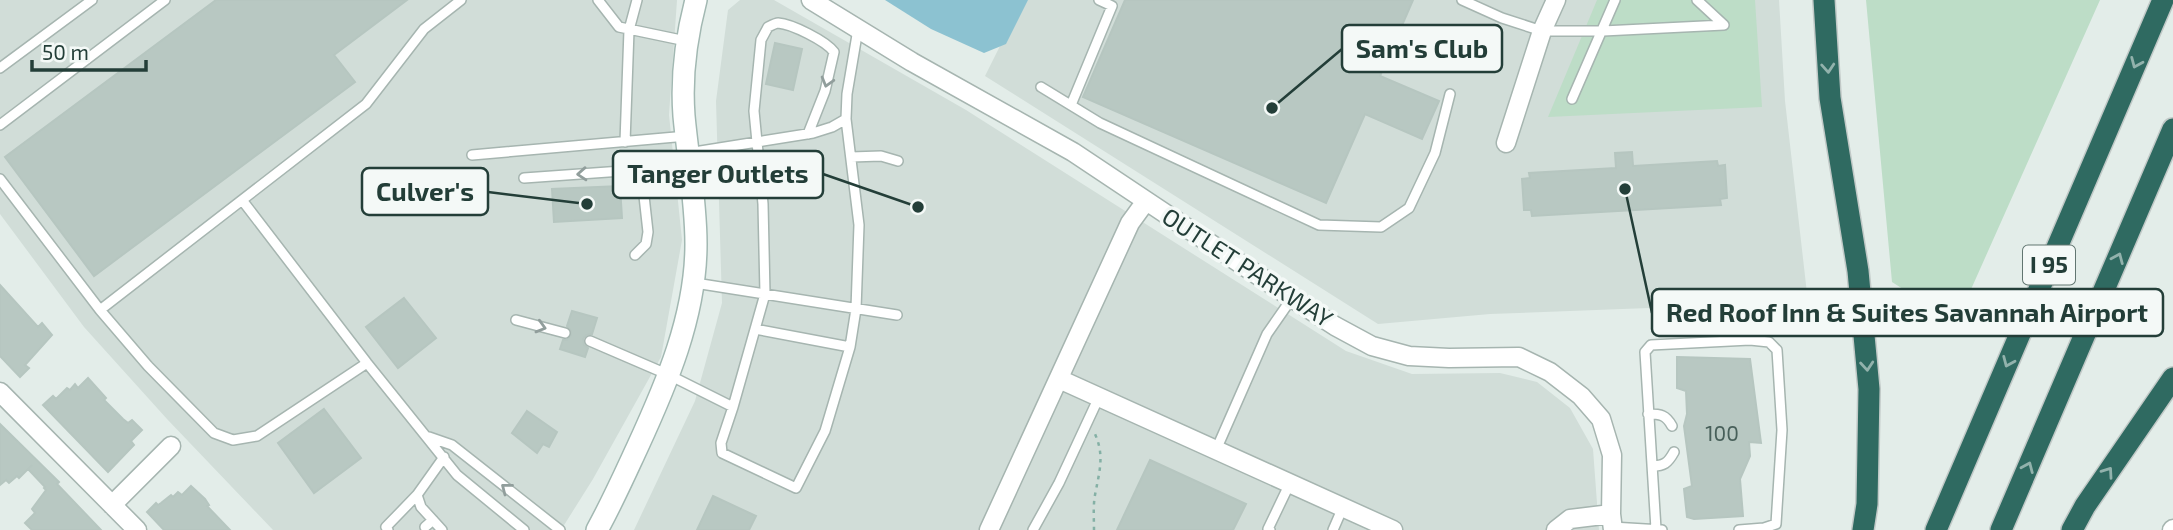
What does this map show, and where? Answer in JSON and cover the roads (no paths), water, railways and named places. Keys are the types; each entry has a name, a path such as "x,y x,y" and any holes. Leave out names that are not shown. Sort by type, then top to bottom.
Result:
{"highway":[{"path":"1824,0 1830,98 1858,271 1868,388 1867,505 1863,530"},
{"name":"I 95","path":"1936,530 2163,0"},
{"name":"I 95","path":"2001,530 2173,129"},
{"path":"2072,530 2085,506 2173,378"}],"street":[{"path":"597,530 669,375 687,312 696,245 683,88 687,41 696,0"},
{"name":"OUTLET PARKWAY","path":"811,0 1073,152 1335,326 1372,346 1409,356 1518,357 1550,372 1581,396 1601,419 1612,455 1612,524"},
{"path":"1506,143 1542,31 1556,0"},
{"path":"989,530 1130,223 1146,201"},
{"path":"1059,379 1393,530"},
{"path":"0,392 136,530"},
{"path":"112,505 171,446"},
{"path":"1556,530 1570,519 1612,524"}],"lane":[{"path":"0,68 92,0"},
{"path":"0,125 165,0"},
{"path":"100,310 366,104 424,29 461,0"},
{"path":"598,0 619,27 687,41"},
{"path":"625,142 629,30 637,0"},
{"path":"1071,105 1112,6 1099,0"},
{"path":"1462,0 1502,18 1542,31 1724,25 1697,0"},
{"path":"1572,99 1615,0"},
{"path":"808,134 825,91 834,52 829,44 816,37 777,23 768,27 761,40 754,111 763,204 765,294 720,443 722,453 796,488 825,431 850,347 856,309 859,225 846,119 847,94 858,29"},
{"path":"1041,87 1100,124 1319,225 1381,227 1409,208 1435,153 1450,94"},
{"path":"472,155 625,142 687,145 756,143 808,134 832,127 846,119"},
{"path":"851,157 881,156 898,161"},
{"path":"524,178 622,171 636,175 643,187 648,232 646,244 635,256"},
{"path":"0,179 100,310 148,366 214,433 233,440 257,436 367,363"},
{"path":"243,200 367,363 457,475 523,530"},
{"path":"692,283 897,315"},
{"path":"1216,450 1267,334 1292,298"},
{"path":"516,320 565,333"},
{"path":"755,329 850,347"},
{"path":"1612,524 1659,529 1645,352 1651,345 1750,340 1769,342 1777,350 1782,430 1776,524 1739,530"},
{"path":"590,341 615,350 733,407"},
{"path":"1033,530 1059,483 1099,397"},
{"path":"1648,414 1661,414 1672,426"},
{"path":"428,436 452,445 560,530"},
{"path":"1652,466 1662,466 1674,452"},
{"path":"386,529 418,495 444,457"},
{"path":"1270,530 1268,529 1290,483"},
{"path":"418,495 421,507 442,530"},
{"path":"1333,530 1343,508"},
{"path":"425,527 433,520"}],"water":[{"path":"885,0 1028,0 1006,44 984,53 931,29"}],"place":[{"name":"Sam's Club","path":"1272,108"},
{"name":"Red Roof Inn & Suites Savannah Airport","path":"1625,189"},
{"name":"Culver's","path":"587,204"},
{"name":"Tanger Outlets","path":"918,207"}]}
